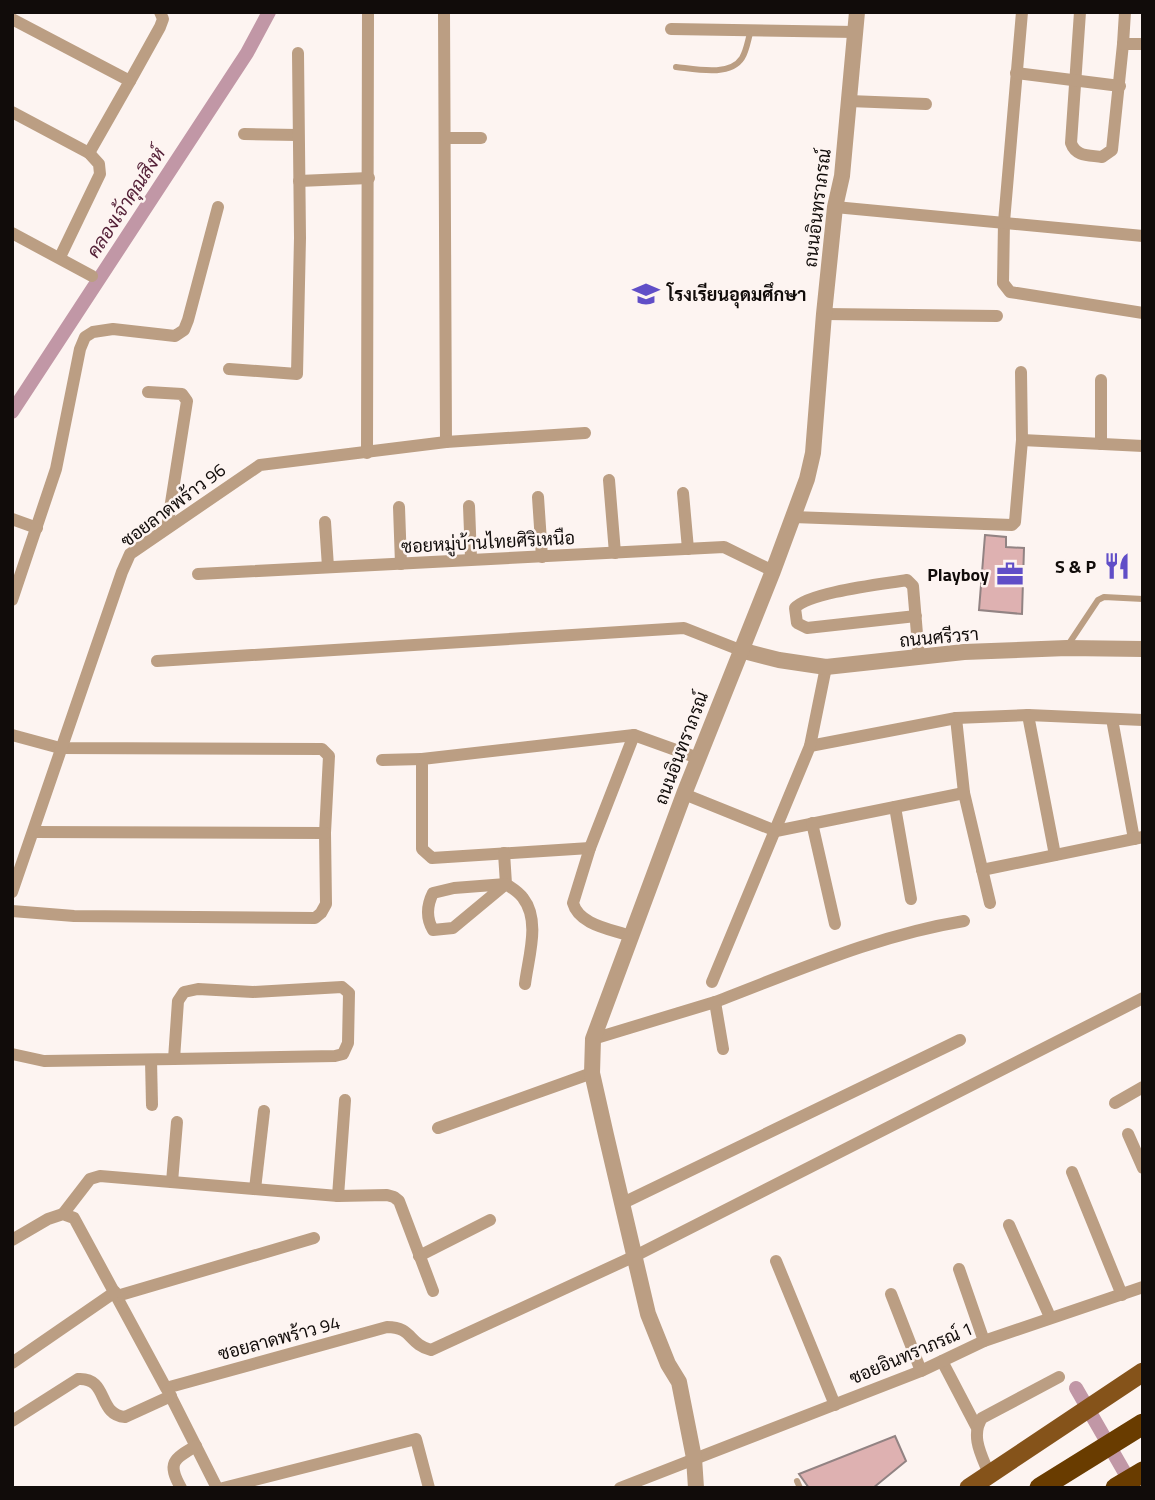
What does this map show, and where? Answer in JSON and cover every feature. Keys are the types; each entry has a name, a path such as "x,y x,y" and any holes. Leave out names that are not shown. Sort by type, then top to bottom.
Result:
{"highway":[{"path":"1040,1488 1143,1424"},
{"path":"1116,1488 1143,1472"}],"main road":[{"path":"970,1488 1143,1372"}],"street":[{"path":"89,153 160,27 163,19 160,12"},
{"path":"367,453 368,12"},
{"path":"444,12 446,442"},
{"name":"ถนนอินทราภรณ์","path":"696,1488 694,1458 679,1382 668,1364 648,1314 593,1073 593,1039 684,794 774,571 813,453 824,314 835,207 842,176 857,12"},
{"path":"1022,12 1004,222 1003,284 1010,292 1143,313"},
{"path":"1080,12 1071,143 1074,150 1080,154 1102,157 1112,150 1125,12"},
{"path":"12,19 130,81"},
{"path":"671,29 855,33"},
{"path":"1123,44 1143,44"},
{"path":"229,369 297,374 300,238 298,53"},
{"path":"1016,73 1120,86"},
{"path":"849,101 926,104"},
{"path":"12,112 89,153 99,164 100,174 60,257"},
{"path":"244,134 297,135"},
{"path":"446,138 481,138"},
{"path":"299,181 369,178"},
{"path":"14,593 56,469 80,349 85,337 93,331 113,329 174,336 184,330 218,207"},
{"path":"835,207 1143,236"},
{"path":"12,233 92,276"},
{"path":"824,314 998,316"},
{"path":"793,517 1009,526 1015,522 1022,440 1021,372"},
{"path":"1101,380 1101,444"},
{"path":"148,392 182,394 187,401 167,527"},
{"name":"ซอยลาดพร้าว 96","path":"12,892 60,748 130,555 260,465 446,442 585,433"},
{"path":"1022,440 1143,446"},
{"path":"609,480 615,553"},
{"path":"682,493 688,549"},
{"path":"537,497 542,557"},
{"path":"469,506 471,558"},
{"path":"399,507 401,564"},
{"path":"12,519 37,528"},
{"path":"325,522 328,567"},
{"name":"ซอยหมู่บ้านไทยศิริเหนือ","path":"198,574 724,547 774,571"},
{"path":"916,616 807,628 797,623 795,608 803,601 821,596 907,580 913,586 916,616 919,658"},
{"path":"157,661 684,628 740,650"},
{"name":"ถนนศรีวรา","path":"740,650 779,660 826,667 964,652 1067,648 1143,649"},
{"path":"712,982 810,746 826,667"},
{"path":"810,746 956,718 1028,715 1143,720"},
{"path":"1028,715 1055,855"},
{"path":"956,718 964,793 989,903"},
{"path":"982,870 1139,838 1112,719"},
{"path":"12,735 60,748 322,749 329,756 325,833 326,904 315,918 75,916 12,911"},
{"path":"382,760 422,759 634,735 698,758"},
{"path":"630,936 582,918 575,912 573,903 590,848 634,735"},
{"path":"422,759 422,849 426,855 432,858 590,848"},
{"path":"684,794 776,831 964,793"},
{"path":"895,807 911,899"},
{"path":"813,824 835,924"},
{"path":"34,832 325,833"},
{"path":"504,853 506,884"},
{"path":"506,884 453,928 433,930 429,923 428,910 433,893 454,888 506,884 522,896 533,925 525,984"},
{"path":"593,1039 715,1002 873,943 919,929 964,921"},
{"path":"12,1054 44,1061 151,1060 335,1056 343,1054 348,1043 349,993 342,986 253,992 198,989 184,992 177,1001 174,1059"},
{"path":"635,1256 1143,998"},
{"path":"715,1002 723,1049"},
{"path":"623,1203 960,1040"},
{"path":"151,1060 152,1105"},
{"path":"438,1128 593,1073"},
{"path":"1115,1103 1143,1087"},
{"path":"338,1196 345,1100"},
{"path":"255,1189 264,1111"},
{"path":"172,1182 177,1122"},
{"path":"1128,1133 1143,1168"},
{"path":"1072,1172 1122,1295"},
{"path":"12,1240 48,1219 63,1214 90,1179 95,1177 338,1196 387,1195 399,1201 433,1291"},
{"path":"63,1214 74,1218 217,1488"},
{"path":"419,1256 491,1220"},
{"path":"1009,1225 1050,1317"},
{"path":"12,1363 116,1294 314,1238"},
{"name":"ซอยลาดพร้าว 94","path":"168,1392 387,1327 398,1327 407,1332 422,1348 431,1350 635,1256"},
{"path":"775,1261 835,1405"},
{"path":"959,1269 984,1341"},
{"name":"ซอยอินทราภรณ์ 1","path":"620,1488 921,1371 984,1341 1143,1287"},
{"path":"891,1294 921,1371"},
{"path":"942,1361 976,1426 976,1438 989,1474"},
{"path":"976,1426 982,1418 997,1408 1059,1377"},
{"path":"12,1421 78,1379 94,1382 110,1412 117,1417 125,1418 168,1392"},
{"path":"223,1488 416,1439 429,1488"},
{"path":"180,1488 173,1474 173,1465 178,1456 195,1446"}],"lane":[{"path":"676,67 707,70 728,68 744,56 751,30"},
{"path":"1067,648 1098,600 1104,597 1143,599"}],"building":[{"name":"Playboy","path":"985,535 1006,537 1006,547 1024,548 1022,614 979,610"},
{"path":"895,1436 906,1461 873,1488 809,1488 799,1474"}],"waterway":[{"name":"คลองเจ้าคุณสิงห์","path":"12,412 247,53 269,12"},
{"path":"1076,1388 1133,1487"}],"place":[{"name":"โรงเรียนอุดมศึกษา","path":"646,294"},
{"name":"S & P","path":"1117,566"},
{"name":"Playboy","path":"1010,574"}]}
